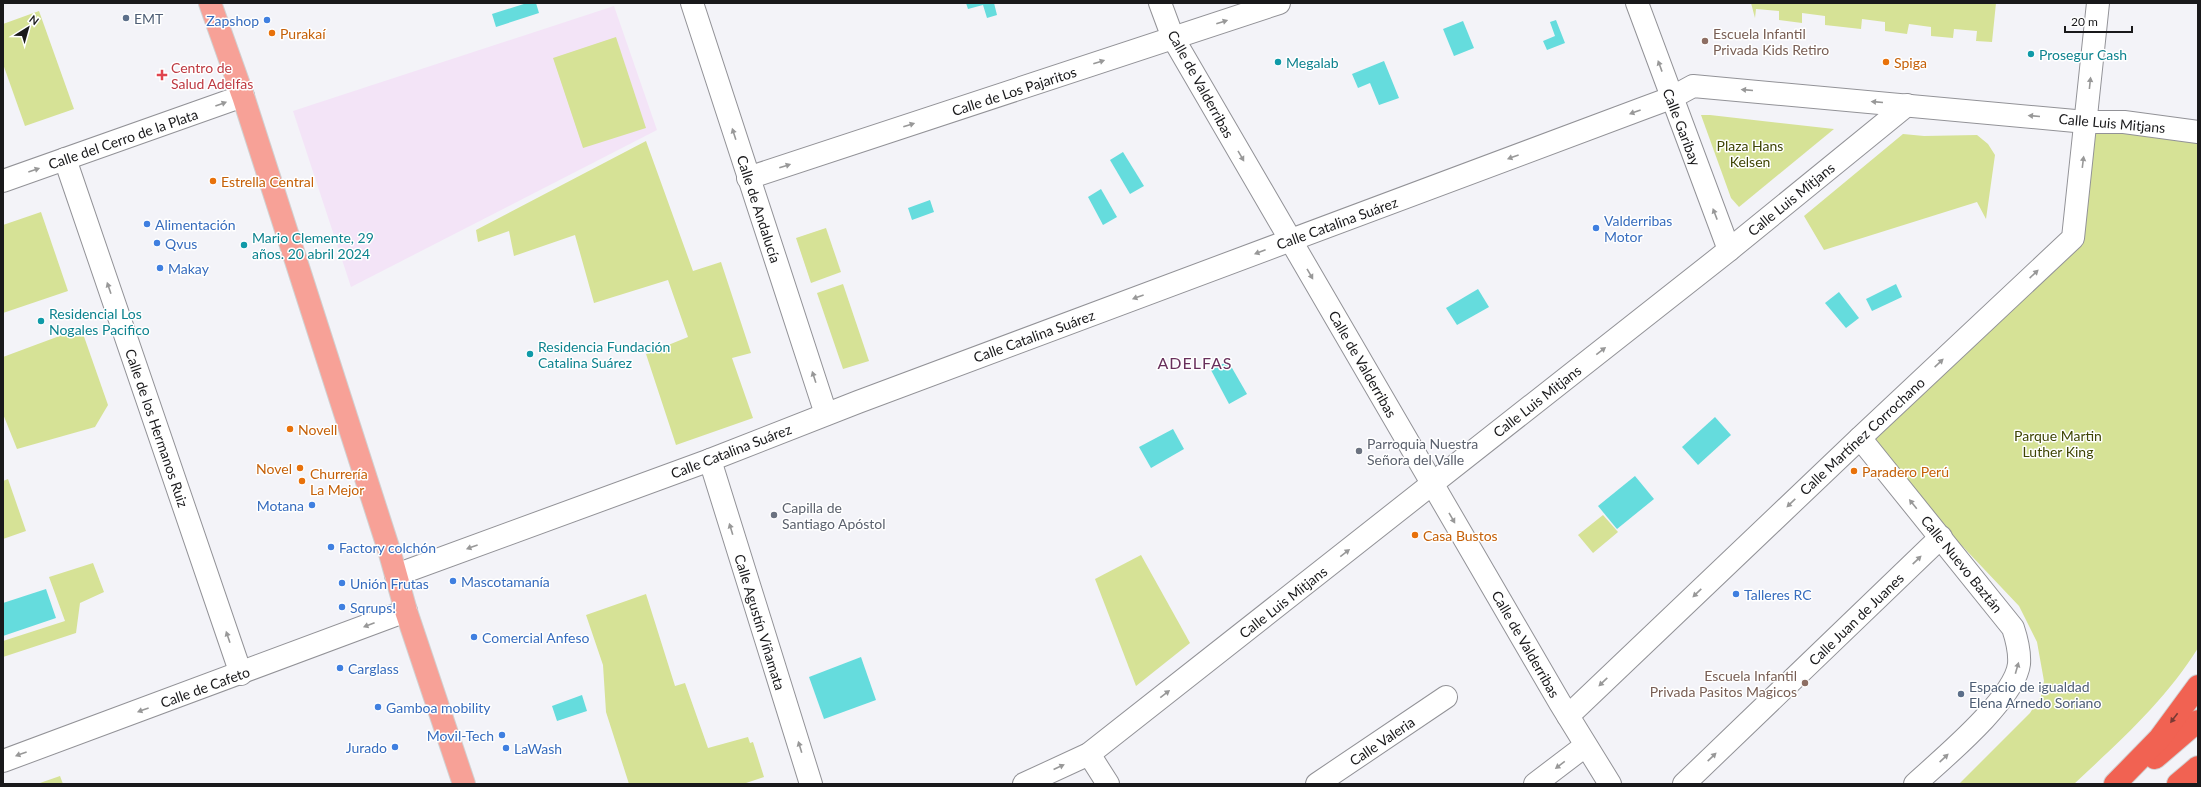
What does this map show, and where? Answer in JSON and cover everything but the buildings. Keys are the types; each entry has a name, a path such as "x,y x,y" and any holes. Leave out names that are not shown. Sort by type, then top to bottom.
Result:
{"highway":[{"path":"2115,784 2158,738 2198,686"},
{"path":"2124,784 2198,722"},
{"path":"2178,784 2198,767"}],"main road":[{"path":"210,3 243,96 396,575 406,611 464,784"}],"street":[{"name":"Calle de Andalucía","path":"692,3 826,414"},
{"name":"Calle de Valderribas","path":"1160,3 1173,38 1568,716 1610,784"},
{"name":"Calle de Los Pajaritos","path":"748,178 1279,3"},
{"name":"Calle Garibay","path":"1637,3 1671,98 1729,250"},
{"name":"Calle Martínez Corrochano","path":"1568,716 2073,238 2098,3"},
{"name":"Calle Luis Mitjans","path":"1671,98 1693,86 2086,122 2124,122 2198,132"},
{"name":"Calle del Cerro de la Plata","path":"3,181 243,96"},
{"name":"Calle Catalina Suárez","path":"396,575 710,460 826,414 1671,98"},
{"name":"Calle Luis Mitjans","path":"1024,784 1089,754 1729,250 1907,105"},
{"name":"Calle de los Hermanos Ruiz","path":"65,159 241,674"},
{"name":"Calle Nuevo Baztán","path":"1860,438 2013,628 2019,648 2019,666 2010,686 1999,701 1965,738 1915,784"},
{"name":"Calle Agustín Viñamata","path":"710,460 811,784"},
{"name":"Calle Juan de Juanes","path":"1684,784 1940,538"},
{"name":"Calle de Cafeto","path":"3,761 241,674 406,611"},
{"name":"Calle Valeria","path":"1317,784 1446,697"},
{"path":"1535,784 1586,746"},
{"path":"1089,754 1108,784"}],"shaded area":[{"path":"614,6 657,130 351,287 293,111"}],"green space":[{"path":"1751,3 1996,3 1992,42 1976,41 1977,31 1954,29 1953,38 1931,36 1931,27 1909,24 1907,34 1885,31 1885,22 1862,19 1861,29 1825,25 1825,16 1802,13 1802,23 1779,20 1779,11 1756,9 1755,18"},
{"path":"39,11 74,109 25,126 3,64 3,24"},
{"path":"616,37 646,128 583,148 553,58"},
{"name":"Plaza Hans Kelsen","path":"1701,115 1834,129 1739,207 1731,198"},
{"name":"Parque Martin Luther King","path":"2086,131 2198,132 2198,648 2171,686 2156,703 2074,784 1959,784 2030,713 2041,696 2044,681 2037,642 2019,606 1860,438 2073,238"},
{"path":"1903,134 1924,136 1977,135 1988,144 1995,155 1986,219 1977,202 1824,250 1804,216"},
{"path":"646,141 693,271 721,262 751,353 732,358 753,418 676,445 646,354 688,337 668,280 594,303 575,235 514,256 509,231 478,242 476,230"},
{"path":"41,212 68,291 3,313 3,225"},
{"path":"826,228 841,272 811,283 796,238"},
{"path":"843,284 869,361 843,369 817,293"},
{"path":"81,328 108,405 95,427 17,449 3,414 3,357"},
{"path":"8,479 26,531 3,539 3,481"},
{"path":"1603,515 1618,532 1593,553 1578,535"},
{"path":"1141,555 1190,643 1136,686 1095,579"},
{"path":"93,563 104,592 80,603 76,633 3,657 3,641 65,621 49,577"},
{"path":"646,594 675,686 685,683 708,748 748,737 750,743 753,742 764,777 743,784 629,784 606,712 603,665 586,615"},
{"path":"60,776 63,784 37,784"}],"water":[{"path":"527,3 536,3 539,13 496,27 492,14"},
{"path":"966,3 994,3 997,15 987,18 983,5 968,9"},
{"path":"1556,20 1565,43 1547,50 1543,41 1555,36 1550,22"},
{"path":"1463,21 1474,48 1454,56 1443,29"},
{"path":"1384,61 1399,98 1379,105 1370,83 1358,88 1352,74"},
{"path":"1123,152 1144,186 1130,194 1110,160"},
{"path":"1101,189 1117,217 1103,225 1088,197"},
{"path":"930,200 934,212 912,220 908,208"},
{"path":"1896,284 1902,297 1872,311 1866,299"},
{"path":"1478,289 1489,307 1457,325 1446,308"},
{"path":"1839,292 1859,318 1846,328 1825,303"},
{"path":"1228,361 1247,394 1229,404 1211,370"},
{"path":"1715,417 1731,435 1698,465 1682,447"},
{"path":"1173,429 1184,449 1151,468 1139,447"},
{"path":"1635,476 1654,499 1617,529 1598,506"},
{"path":"46,589 56,618 3,636 3,603"},
{"path":"861,657 876,700 824,719 809,677"},
{"path":"582,695 587,711 557,721 552,706"}],"place":[{"name":"EMT","path":"126,18"},
{"name":"Zapshop","path":"267,20"},
{"name":"Purakaí","path":"272,33"},
{"name":"Escuela Infantil Privada Kids Retiro","path":"1705,41"},
{"name":"Prosegur Cash","path":"2031,54"},
{"name":"Megalab","path":"1278,62"},
{"name":"Spiga","path":"1886,62"},
{"name":"Centro de Salud Adelfas","path":"162,75"},
{"name":"Estrella Central","path":"213,181"},
{"name":"Alimentación","path":"147,224"},
{"name":"Valderribas Motor","path":"1596,228"},
{"name":"Qvus","path":"157,243"},
{"name":"Mario Clemente, 29 años. 20 abril 2024","path":"244,245"},
{"name":"Makay","path":"160,268"},
{"name":"Residencial Los Nogales Pacifico","path":"41,321"},
{"name":"Residencia Fundación Catalina Suárez","path":"530,354"},
{"name":"Novell","path":"290,429"},
{"name":"Parroquia Nuestra Señora del Valle","path":"1359,451"},
{"name":"Novel","path":"300,468"},
{"name":"Paradero Perú","path":"1854,471"},
{"name":"Churrería La Mejor","path":"302,481"},
{"name":"Motana","path":"312,505"},
{"name":"Capilla de Santiago Apóstol","path":"774,515"},
{"name":"Casa Bustos","path":"1415,535"},
{"name":"Factory colchón","path":"331,547"},
{"name":"Mascotamanía","path":"453,581"},
{"name":"Unión Frutas","path":"342,583"},
{"name":"Talleres RC","path":"1736,594"},
{"name":"Sqrups!","path":"342,607"},
{"name":"Comercial Anfeso","path":"474,637"},
{"name":"Carglass","path":"340,668"},
{"name":"Escuela Infantil Privada Pasitos Magicos","path":"1805,683"},
{"name":"Espacio de igualdad Elena Arnedo Soriano","path":"1961,694"},
{"name":"Gamboa mobility","path":"378,707"},
{"name":"Movil-Tech","path":"502,735"},
{"name":"Jurado","path":"395,747"},
{"name":"LaWash","path":"506,748"}],"district":[{"name":"ADELFAS","path":"1195,362"}]}
